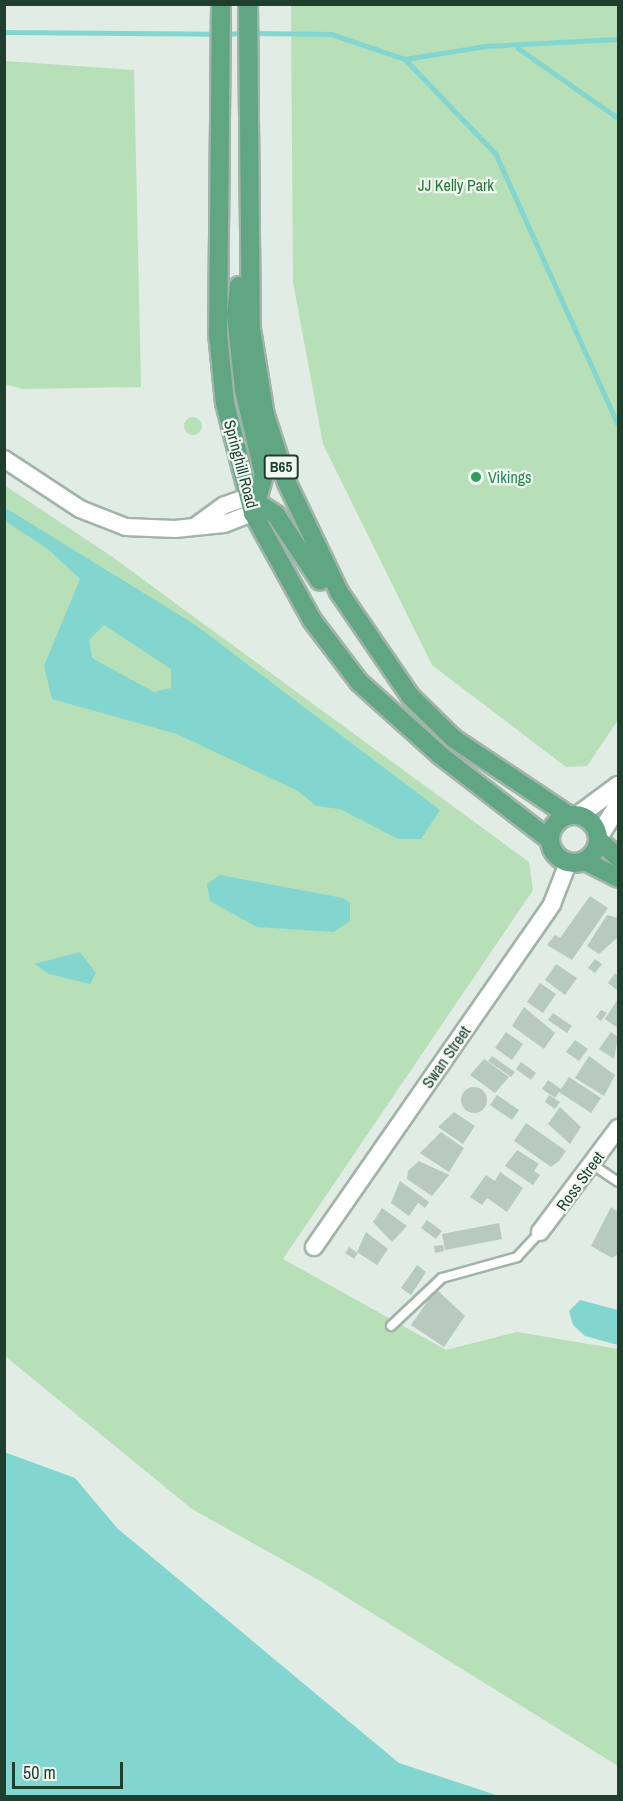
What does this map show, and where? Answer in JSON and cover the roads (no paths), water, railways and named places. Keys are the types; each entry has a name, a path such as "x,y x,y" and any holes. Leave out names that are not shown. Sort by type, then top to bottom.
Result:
{"main road":[{"name":"Springhill Road","path":"221,4 218,333 225,403 254,505 317,628 359,682 440,755 550,840"},
{"name":"B65","path":"248,4 247,252 253,352 273,440 306,530 360,627 436,722 507,778 573,815 592,822 598,838 618,858"},
{"path":"247,252 236,314 244,390 264,475 254,505 281,521 329,595 360,627"},
{"path":"550,840 555,824 573,815"},
{"path":"577,862 598,838"},
{"name":"B65","path":"550,840 557,857 618,878"}],"street":[{"path":"4,459 109,522 150,530 196,525 225,505 254,505"},
{"path":"573,815 618,786"},
{"path":"598,838 618,805"},
{"name":"Swan Street","path":"314,1247 552,904 577,862"},
{"name":"Ross Street","path":"540,1232 618,1128"}],"lane":[{"path":"592,1165 618,1182"},
{"path":"391,1326 442,1278 517,1257 540,1232"}],"water":[{"path":"4,507 194,624 440,810 421,839 398,839 340,809 316,806 298,791 177,734 52,699 44,666 80,579 48,549 5,521","holes":["104,625 171,669 171,688 154,692 92,658 89,640"]},
{"path":"220,875 343,898 350,903 350,921 334,932 257,927 210,901 207,884"},
{"path":"80,952 96,973 90,984 49,974 34,964"},
{"path":"580,1300 618,1310 618,1345 585,1336 573,1325 569,1311"},
{"path":"4,1452 75,1478 117,1528 399,1763 499,1796 5,1796"}],"waterway":[{"path":"4,32 217,34"},
{"path":"225,34 244,33"},
{"path":"252,33 331,34 405,59 485,46 618,39"},
{"path":"518,48 618,118"},
{"path":"405,59 496,154 618,424"}],"place":[{"name":"Vikings","path":"476,477"}],"park label":[{"name":"JJ Kelly Park","path":"456,185"}]}
